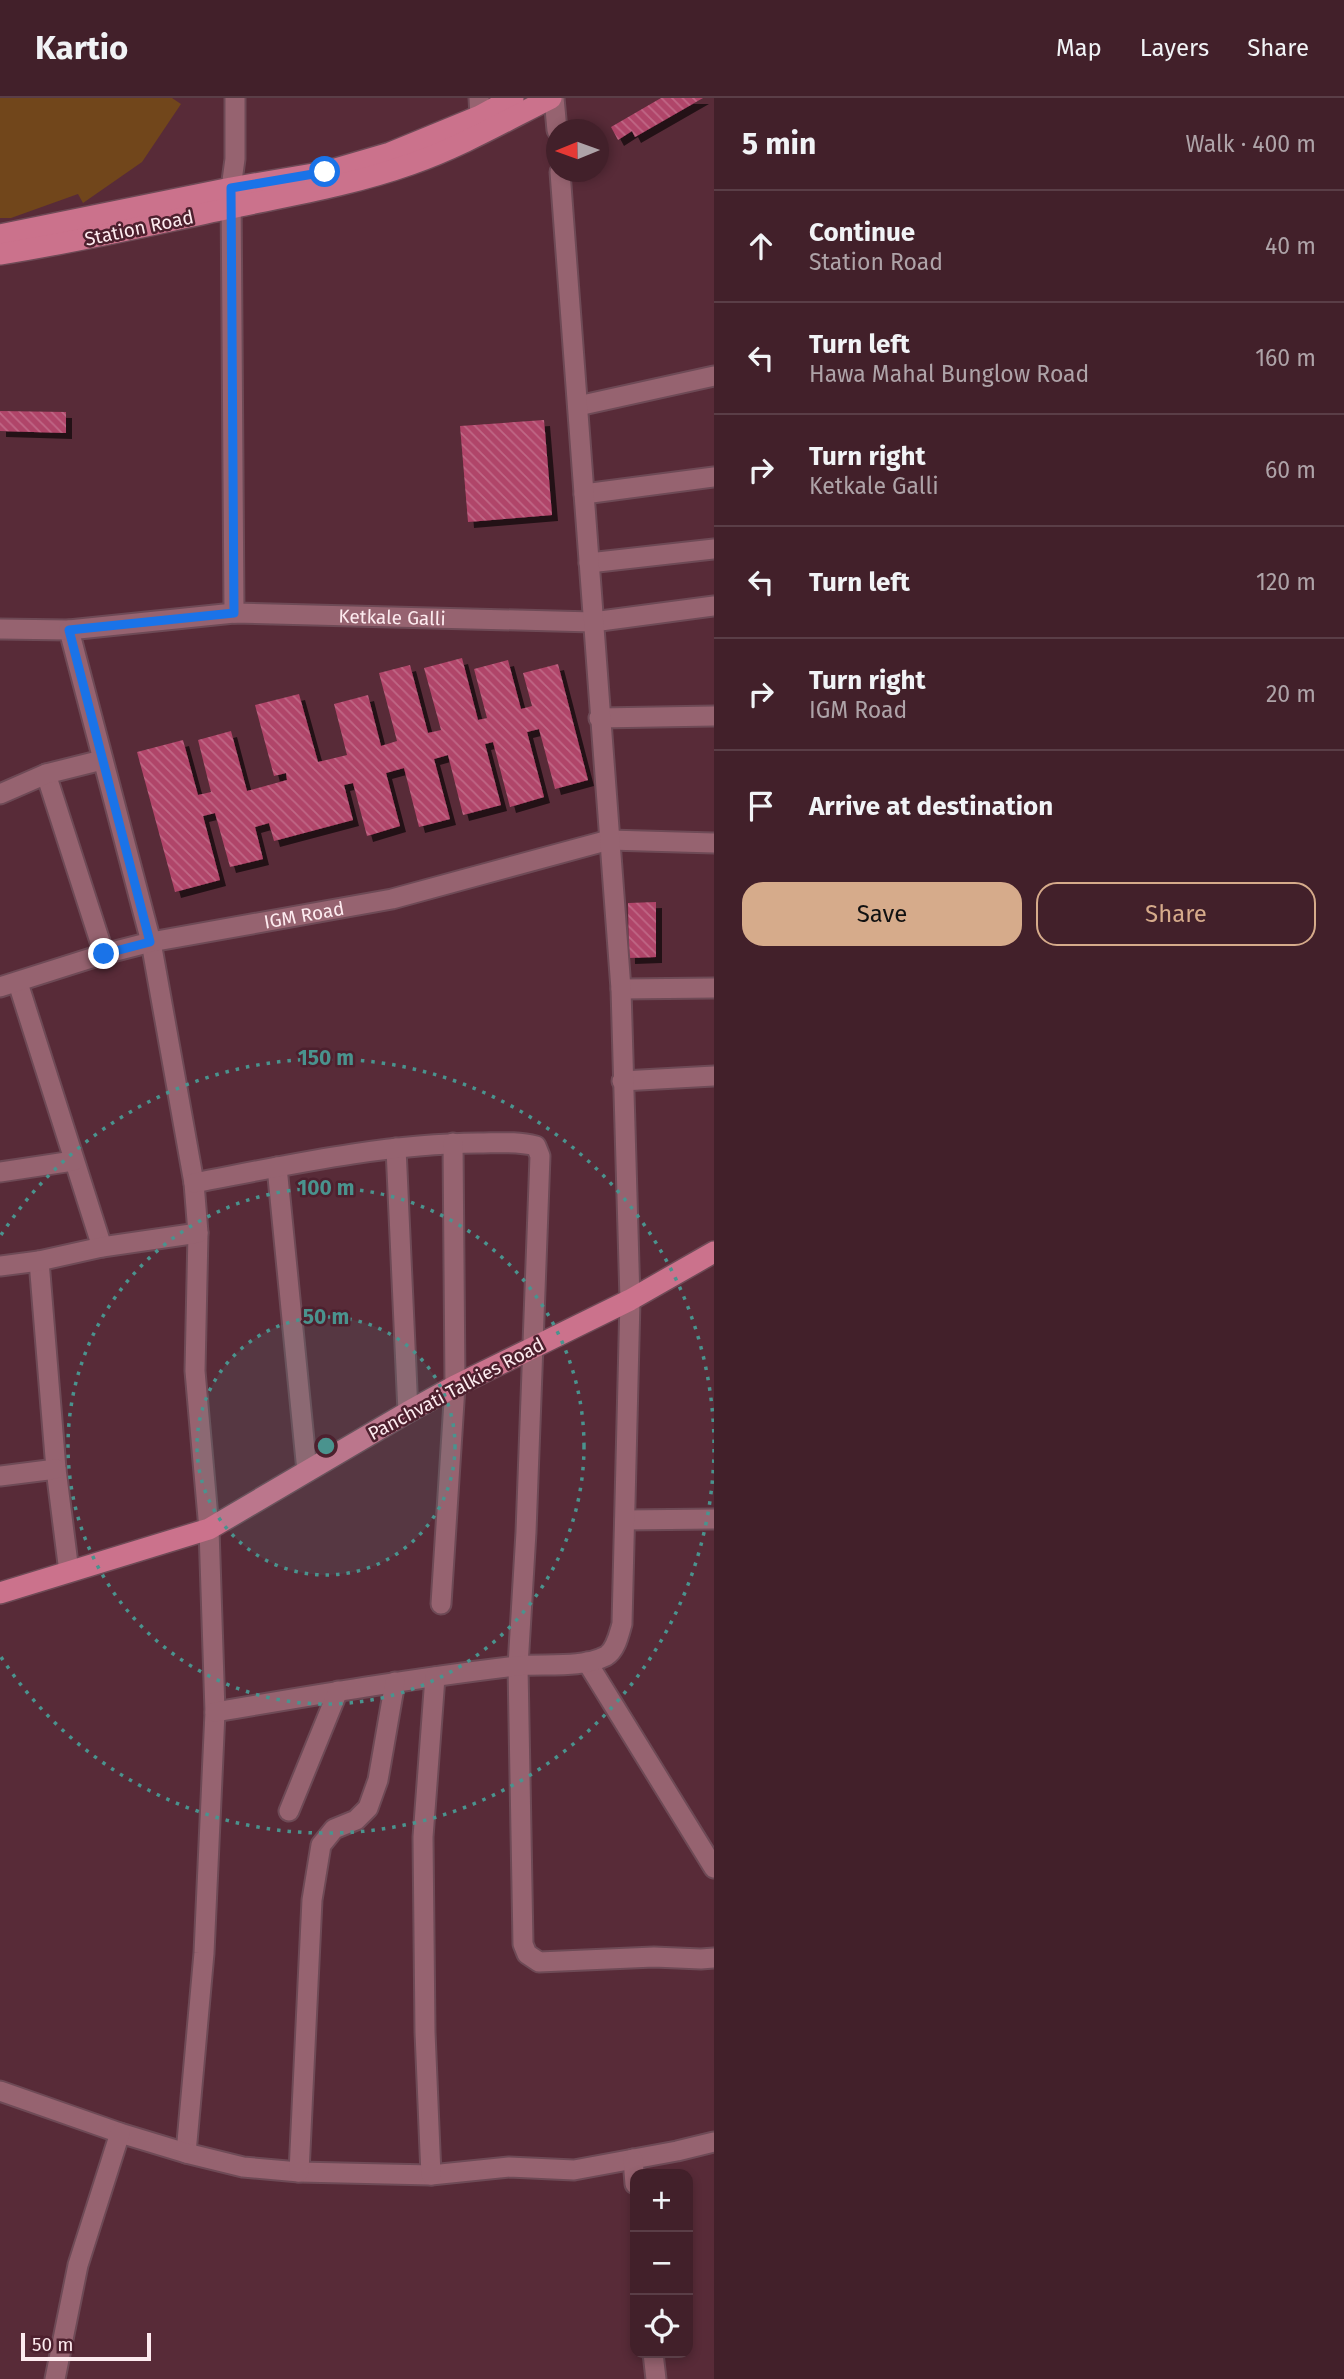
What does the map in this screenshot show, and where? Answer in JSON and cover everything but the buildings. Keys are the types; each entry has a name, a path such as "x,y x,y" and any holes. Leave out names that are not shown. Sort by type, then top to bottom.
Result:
{"main road":[{"name":"Station Road","path":"0,254 59,245 390,153 480,107 513,98"},
{"name":"Station Road","path":"0,235 231,198 305,195 368,179 414,163 553,98"},
{"name":"Panchvati Talkies Road","path":"0,1593 209,1529 455,1386 630,1300 714,1252"}],"street":[{"path":"234,613 231,198 235,159 235,98"},
{"path":"553,98 556,119"},
{"path":"215,1712 395,1682 518,1666 587,1661 608,1655 617,1643 622,1624 630,1300 621,989 561,182"},
{"path":"579,406 714,376"},
{"path":"584,494 714,477"},
{"path":"589,563 714,549"},
{"name":"Ketkale Galli","path":"0,629 69,630 234,613 593,622 714,606"},
{"path":"69,630 150,942 194,1183 198,1233 195,1371 209,1529 215,1712 204,1953 186,2153"},
{"path":"599,718 714,716"},
{"path":"0,794 46,774 102,760"},
{"path":"46,774 104,954"},
{"name":"IGM Road","path":"9,985 150,942 392,899 609,840 714,843"},
{"path":"9,985 102,1247"},
{"path":"621,989 714,988"},
{"path":"622,1081 714,1076"},
{"path":"194,1183 396,1148 453,1143 524,1143 537,1146 540,1156 526,1532 518,1666 523,1944 527,1954 539,1962 654,1957 714,1958"},
{"path":"441,1605 455,1386 453,1143"},
{"path":"396,1148 408,1412"},
{"path":"0,1172 73,1161"},
{"path":"277,1167 307,1471"},
{"path":"0,1266 198,1233"},
{"path":"39,1261 69,1572"},
{"path":"0,1476 57,1469"},
{"path":"625,1520 714,1519"},
{"path":"587,1661 714,1868"},
{"path":"431,2175 425,2032 423,1837 435,1677"},
{"path":"299,2172 312,1899 321,1845 334,1829 356,1820 368,1808 378,1780 395,1682"},
{"path":"289,1811 338,1691"},
{"path":"1,2094 186,2153 243,2167 299,2172 431,2175 509,2167 574,2169 714,2141"},
{"path":"55,2379 78,2265 120,2133"},
{"path":"632,2159 633,2169"},
{"path":"654,2358 656,2379"}],"shaded area":[{"path":"0,98 172,98 181,104 142,162 83,203 78,194 11,218 0,218"}],"route":[{"path":"104,954 150,942 69,630 234,613 231,188 325,172"}]}
